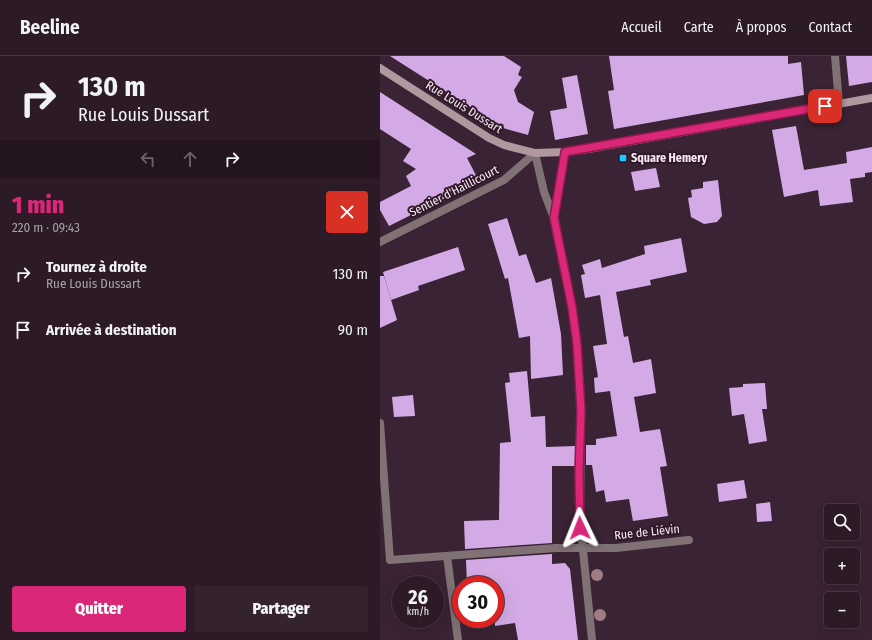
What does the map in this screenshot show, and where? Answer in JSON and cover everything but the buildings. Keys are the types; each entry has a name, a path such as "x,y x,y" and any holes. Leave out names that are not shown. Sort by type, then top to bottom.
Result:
{"street":[{"path":"834,56 839,104"},
{"name":"Rue Louis Dussart","path":"380,68 489,138 519,150 535,153 565,152 872,98"},
{"path":"554,218 565,152"},
{"path":"535,153 544,192 554,218 572,307 577,344 581,411 579,504 582,548 592,640"},
{"name":"Sentier d'Haillicourt","path":"380,242 504,180 535,153"},
{"name":"Rue de Liévin","path":"380,422 390,560 556,548 616,548 689,540"},
{"path":"447,556 458,640"}],"place":[{"name":"Square Hemery","path":"623,158"}],"route":[{"path":"580,528 579,473 581,411 577,344 572,307 554,218 565,152 825,106"}]}
